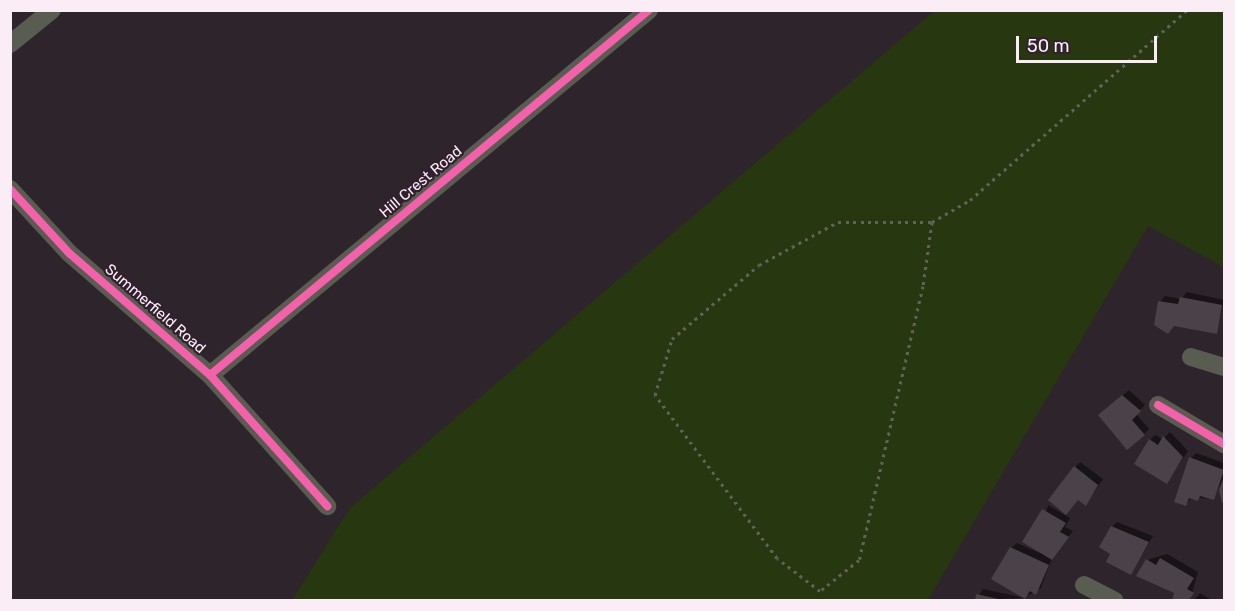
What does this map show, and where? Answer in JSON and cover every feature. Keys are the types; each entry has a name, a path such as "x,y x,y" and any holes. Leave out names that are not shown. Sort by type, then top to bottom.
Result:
{"street":[{"path":"10,44 52,10"},
{"name":"Hill Crest Road","path":"210,375 649,10"},
{"name":"Summerfield Road","path":"10,189 69,253 210,375 327,506"},
{"path":"1191,357 1224,367"},
{"path":"1158,405 1224,444"},
{"path":"1084,585 1114,600"}],"path":[{"path":"932,222 923,286 859,560 820,591 777,558 655,395 672,339 759,265 837,222 932,222 970,200 1187,10"}],"green space":[{"path":"934,11 1224,11 1224,267 1148,226 928,600 292,600 350,508"}],"building":[{"path":"1180,297 1222,305 1217,334 1174,326 1168,334 1154,325 1158,301 1178,304"},
{"path":"1122,395 1141,411 1132,420 1145,435 1127,450 1098,415"},
{"path":"1163,436 1183,457 1167,484 1134,464 1149,439 1158,445"},
{"path":"1189,457 1224,470 1214,500 1200,496 1198,501 1189,498 1186,506 1174,502"},
{"path":"1074,466 1098,485 1086,506 1078,500 1066,515 1048,500"},
{"path":"1224,477 1224,502 1222,503 1219,490"},
{"path":"1042,509 1066,523 1060,532 1069,537 1052,560 1022,542"},
{"path":"1111,526 1149,542 1131,575 1106,562 1110,554 1099,547"},
{"path":"1010,547 1049,565 1036,595 1030,591 1025,599 991,579"},
{"path":"1160,558 1194,578 1187,589 1194,593 1189,600 1172,600 1174,593 1136,576 1146,559 1156,565"},
{"path":"976,594 1003,600 975,600"}],"cycle path":[{"path":"210,375 649,10"},
{"path":"10,189 69,253 210,375 327,506"},
{"path":"1158,405 1224,444"}]}
